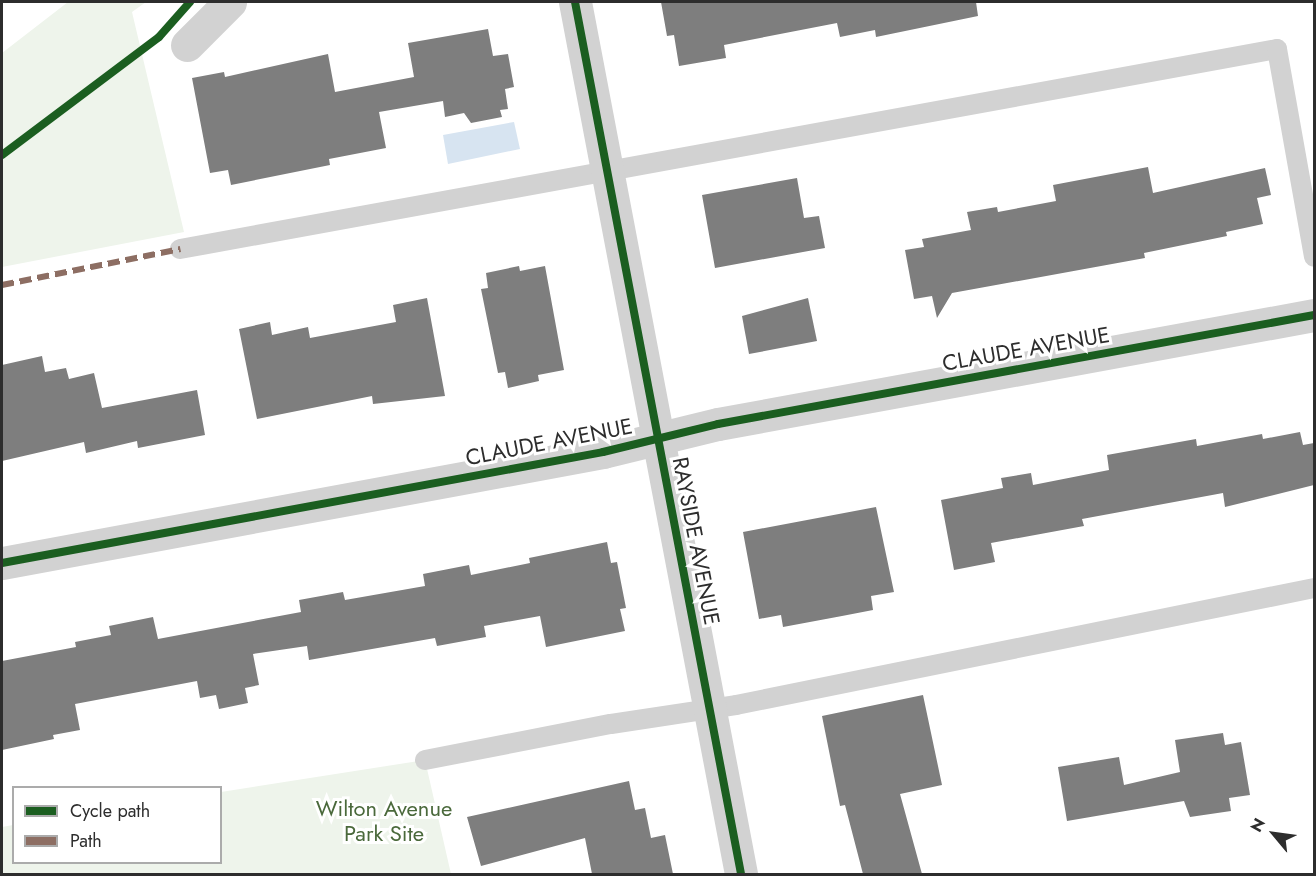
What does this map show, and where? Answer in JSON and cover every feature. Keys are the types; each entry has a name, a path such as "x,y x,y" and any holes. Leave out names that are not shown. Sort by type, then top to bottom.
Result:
{"street":[{"path":"187,45 230,2"},
{"name":"RAYSIDE AVENUE","path":"576,2 610,168 658,438 741,874"},
{"name":"CLAUDE AVENUE","path":"2,563 591,454 658,438 1314,315"}],"lane":[{"path":"180,249 610,168 1277,49 1314,257"},
{"path":"424,760 709,708 1314,588"}],"green space":[{"path":"68,2 146,2 132,12 184,232 2,267 2,53"},
{"name":"Wilton Avenue Park Site","path":"425,760 451,874 2,874 2,827 12,825 12,864 222,864 222,792"}],"water":[{"path":"514,122 520,149 448,164 443,135"}],"building":[{"path":"661,2 976,2 978,16 876,37 875,30 840,37 837,23 724,45 726,58 679,66 674,35 667,36"},
{"path":"488,29 493,56 508,54 514,87 505,89 508,109 500,110 502,117 471,123 464,113 445,117 443,101 379,112 386,148 329,159 330,165 231,185 228,170 210,173 192,78 224,72 225,77 328,54 335,92 414,77 408,43"},
{"path":"1148,167 1153,193 1265,168 1271,195 1257,198 1263,224 1226,232 1227,236 1144,253 1145,258 952,293 937,318 932,296 914,299 905,250 924,247 922,239 971,230 967,212 997,207 998,212 1056,201 1053,185"},
{"path":"797,178 804,218 819,216 825,248 715,268 702,195"},
{"path":"519,266 520,271 545,266 564,370 538,375 539,381 508,388 505,372 498,373 481,289 488,288 486,273"},
{"path":"427,298 445,396 373,404 372,396 257,419 239,329 270,322 272,335 308,327 310,338 396,322 393,305"},
{"path":"808,298 817,341 749,354 742,316"},
{"path":"42,356 45,372 66,368 69,379 94,373 102,408 197,390 205,435 138,448 137,441 86,453 84,442 2,461 2,365"},
{"path":"1300,432 1303,445 1314,443 1314,485 1225,507 1223,493 1082,519 1084,526 991,543 995,562 954,570 941,500 1003,488 1001,478 1031,473 1033,485 1109,470 1107,455 1196,439 1197,446 1262,434 1263,439"},
{"path":"876,507 894,592 871,596 873,610 783,627 781,615 759,619 743,532"},
{"path":"607,542 611,563 617,562 626,608 620,609 625,631 546,647 540,616 484,626 486,637 437,646 435,638 309,660 307,646 253,654 259,685 245,688 248,703 219,709 216,695 200,698 197,681 75,704 80,730 53,735 54,739 2,750 2,661 76,647 75,642 111,635 109,626 153,617 158,639 301,612 299,600 343,592 345,600 425,586 423,574 469,565 471,575 530,563 529,558"},
{"path":"923,695 942,785 900,794 922,874 863,874 845,805 840,806 822,716"},
{"path":"1223,733 1225,745 1241,742 1250,795 1229,798 1231,811 1190,817 1184,801 1067,821 1058,767 1119,757 1124,785 1180,772 1175,740"},
{"path":"629,781 635,810 645,808 651,838 665,835 673,874 592,874 585,838 481,866 467,817"}],"marked path":[{"path":"2,285 180,249"}],"cycle path":[{"path":"2,155 159,37 190,2"},
{"path":"575,2 741,874"},
{"path":"2,563 603,452 718,424 1314,315"}]}
